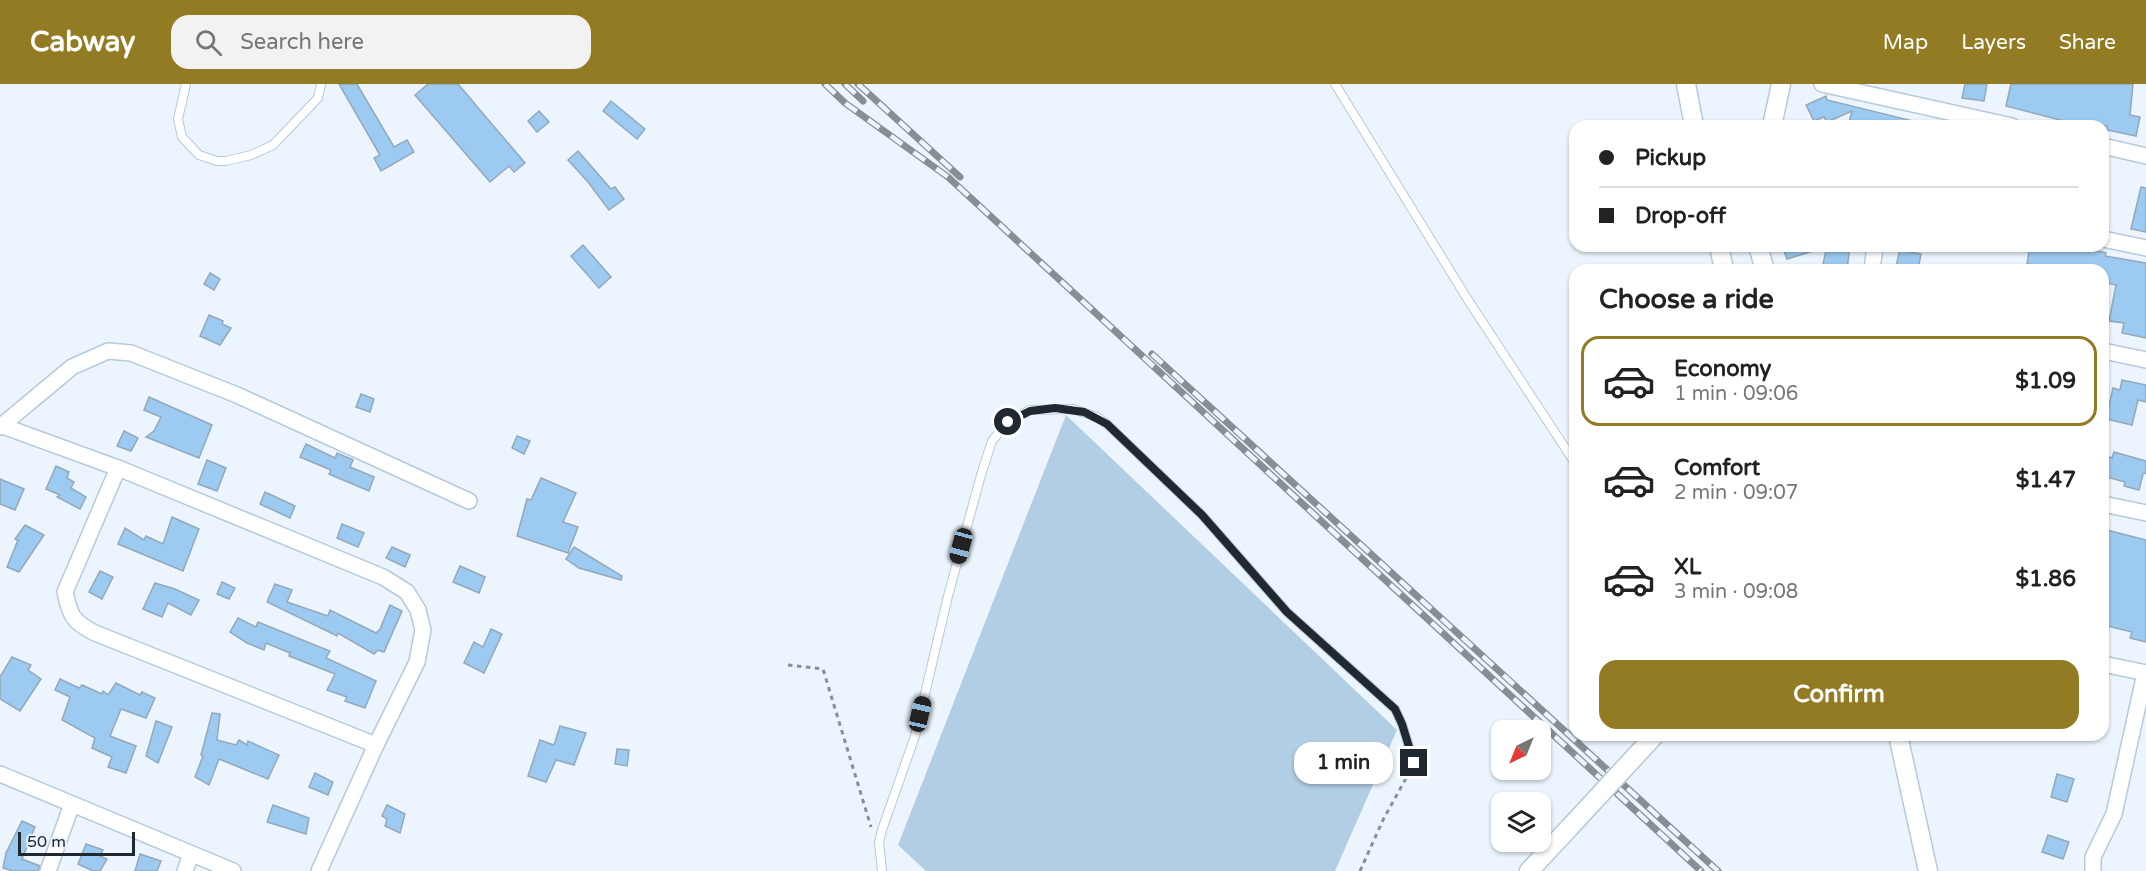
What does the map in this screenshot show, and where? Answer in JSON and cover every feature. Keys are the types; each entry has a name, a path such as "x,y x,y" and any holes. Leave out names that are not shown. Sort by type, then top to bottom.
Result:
{"street":[{"path":"1686,84 1693,120"},
{"path":"1773,120 1781,84"},
{"path":"1822,84 1985,120"},
{"path":"2109,147 2146,156"},
{"path":"2109,240 2146,248"},
{"path":"320,871 376,745 417,662 423,630 418,610 407,592 383,577 118,468 1,426 72,367 108,351 131,353 237,395 469,501"},
{"path":"2109,352 2146,360"},
{"path":"118,468 65,592 70,613 80,625 376,745"},
{"path":"2109,505 2146,513"},
{"path":"2092,871 2093,857 2114,814 2146,673 2109,665"},
{"path":"1529,871 1649,741"},
{"path":"1899,741 1928,871"},
{"path":"0,774 233,871"},
{"path":"48,871 72,804"},
{"path":"184,871 190,854"}],"lane":[{"path":"186,84 178,119 182,137 199,155 217,161 251,155 273,145 318,98 321,84"},
{"path":"1335,84 1468,300 1569,454"},
{"path":"882,871 879,855 882,830 915,736 948,596 981,475 996,436 1008,422 1030,411 1055,408 1084,412 1107,424 1128,443 1202,515 1287,612 1395,709 1414,763"}],"path":[{"path":"788,665 823,669 879,855"},
{"path":"1360,871 1383,820 1414,763"}],"shaded area":[{"path":"1066,415 1397,730 1335,871 926,871 898,845"}],"building":[{"path":"339,84 357,84 394,147 407,140 414,152 381,171 374,158 380,155"},
{"path":"428,84 458,84 525,163 514,172 509,166 490,182 415,95"},
{"path":"1965,84 1987,84 1984,101 1962,98"},
{"path":"2011,84 2133,84 2130,115 2140,117 2136,136 2109,130 2109,120 2060,120 2006,106"},
{"path":"1826,96 1827,100 1909,120 1850,120 1852,111 1832,120 1826,120 1824,117 1814,120 1806,105"},
{"path":"611,101 645,129 637,139 603,111"},
{"path":"539,111 549,122 537,132 528,121"},
{"path":"578,151 611,189 615,187 624,199 609,210 568,160"},
{"path":"2141,187 2146,188 2146,232 2131,229"},
{"path":"583,245 611,277 599,288 571,256"},
{"path":"1784,252 1810,252 1787,259"},
{"path":"1826,252 1849,252 1848,264 1823,264"},
{"path":"1900,252 1921,254 1919,264 1896,264"},
{"path":"2029,252 2102,252 2106,253 2105,256 2146,263 2146,338 2122,333 2124,323 2109,321 2116,285 2109,283 2109,264 2027,264"},
{"path":"210,273 220,279 214,290 204,284"},
{"path":"209,315 223,321 222,324 231,328 220,345 200,336"},
{"path":"2122,380 2146,385 2146,402 2138,400 2132,425 2109,420 2113,388 2120,390"},
{"path":"361,394 374,399 370,412 356,407"},
{"path":"149,397 212,425 199,458 146,437 154,431 161,417 144,410"},
{"path":"124,431 138,438 131,451 117,446"},
{"path":"517,436 530,441 524,454 512,448"},
{"path":"306,444 335,458 337,453 353,460 350,467 374,477 369,491 329,474 331,470 300,457"},
{"path":"2114,452 2146,461 2146,473 2143,474 2139,490 2124,486 2125,482 2109,478 2109,457 2112,458"},
{"path":"207,460 226,468 217,491 198,484"},
{"path":"56,466 69,472 67,478 74,482 71,488 86,497 80,509 57,497 60,495 46,489"},
{"path":"541,478 576,493 563,522 578,527 568,553 517,536 527,499 531,500"},
{"path":"0,479 24,489 15,510 0,504"},
{"path":"265,492 295,506 290,518 260,504"},
{"path":"172,517 199,529 183,571 118,544 125,528 144,540 146,536 163,544"},
{"path":"342,524 364,533 358,547 337,538"},
{"path":"25,525 44,535 19,572 7,567 18,540 15,539"},
{"path":"2109,531 2146,540 2146,642 2130,638 2132,632 2109,626"},
{"path":"392,547 410,555 405,567 386,558"},
{"path":"574,547 622,576 621,580 579,568 566,559"},
{"path":"460,566 485,577 479,593 453,582"},
{"path":"100,571 113,577 102,599 89,592"},
{"path":"222,582 235,588 229,599 217,594"},
{"path":"155,583 199,600 191,615 168,603 162,617 143,609"},
{"path":"275,584 292,590 287,602 328,616 330,610 376,633 390,605 402,611 384,652 378,650 374,654 338,633 337,636 267,602"},
{"path":"238,618 256,627 258,622 330,651 326,658 376,681 365,708 345,701 347,697 327,690 335,674 289,656 290,653 266,643 264,650 230,632"},
{"path":"491,629 502,634 484,673 464,663 474,642 483,647"},
{"path":"12,657 31,665 28,670 41,679 20,711 0,699 0,677"},
{"path":"60,679 79,688 82,685 102,694 103,691 108,695 116,683 140,695 142,692 155,698 146,718 121,709 110,736 136,746 126,773 108,767 112,757 92,748 95,738 62,720 70,697 55,690"},
{"path":"212,713 220,714 217,740 236,745 239,740 247,745 248,741 279,755 268,779 219,759 209,785 195,777 203,756 201,755"},
{"path":"156,721 172,727 158,763 146,756"},
{"path":"560,726 586,733 574,765 556,760 546,782 528,776 540,740 554,745"},
{"path":"617,749 629,750 627,766 615,764"},
{"path":"315,773 333,782 328,795 309,787"},
{"path":"2057,774 2074,779 2067,802 2051,797"},
{"path":"273,805 309,818 306,834 267,822"},
{"path":"387,805 405,814 400,833 385,826 387,819 382,816"},
{"path":"22,821 35,827 22,859 40,866 38,871 13,871 3,868 6,853"},
{"path":"2048,835 2069,842 2063,859 2042,852"},
{"path":"86,844 103,850 100,856 107,859 100,871 93,871 78,864"},
{"path":"140,854 161,861 157,871 135,871"}],"railway":[{"path":"825,84 845,103 948,177 1701,871"},
{"path":"845,84 863,101"},
{"path":"858,84 960,177"},
{"path":"1152,354 1569,735"},
{"path":"1576,741 1718,871"}],"route":[{"path":"1008,422 1030,411 1055,408 1084,412 1107,424 1202,515 1287,612 1380,693 1395,709 1414,763"}]}
